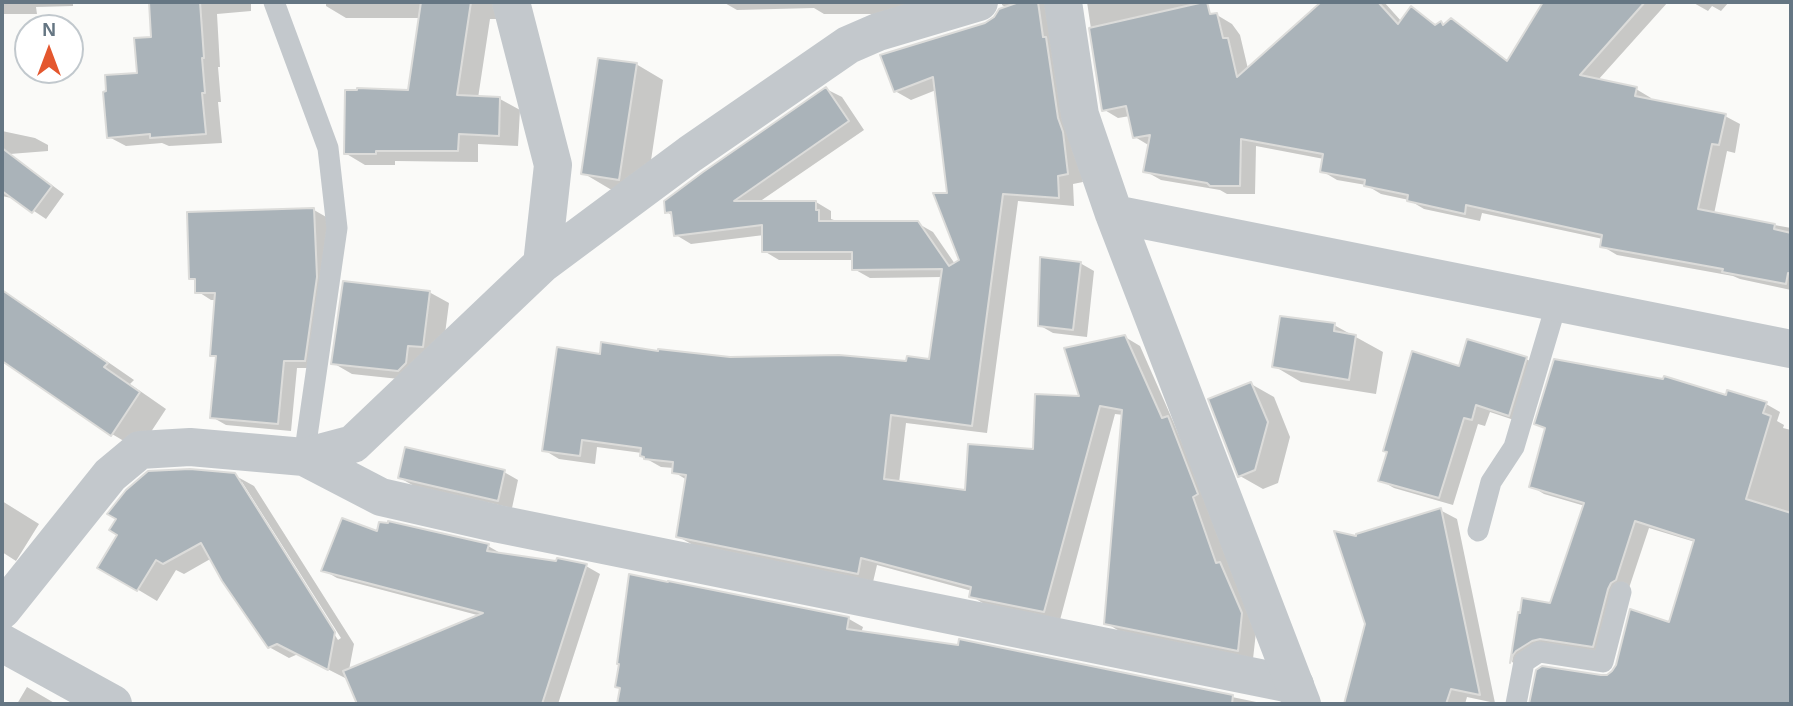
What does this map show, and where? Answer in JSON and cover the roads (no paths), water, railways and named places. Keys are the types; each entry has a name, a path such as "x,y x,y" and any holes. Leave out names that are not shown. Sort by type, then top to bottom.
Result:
{"street":[{"path":"511,2 553,164 542,264"},
{"path":"2,610 110,475 140,450 190,447 304,457 353,444 542,264 690,154 848,45 878,32 979,2"},
{"path":"1063,2 1080,115 1114,214 1298,695"},
{"path":"1114,214 1791,349"},
{"path":"304,457 382,497 1298,695"},
{"path":"2,643 113,704"}],"lane":[{"path":"274,2 328,148 337,228 304,457"},
{"path":"1478,531 1491,482 1514,447 1557,302"},
{"path":"1516,704 1524,662 1539,652 1603,662 1621,593"}]}
